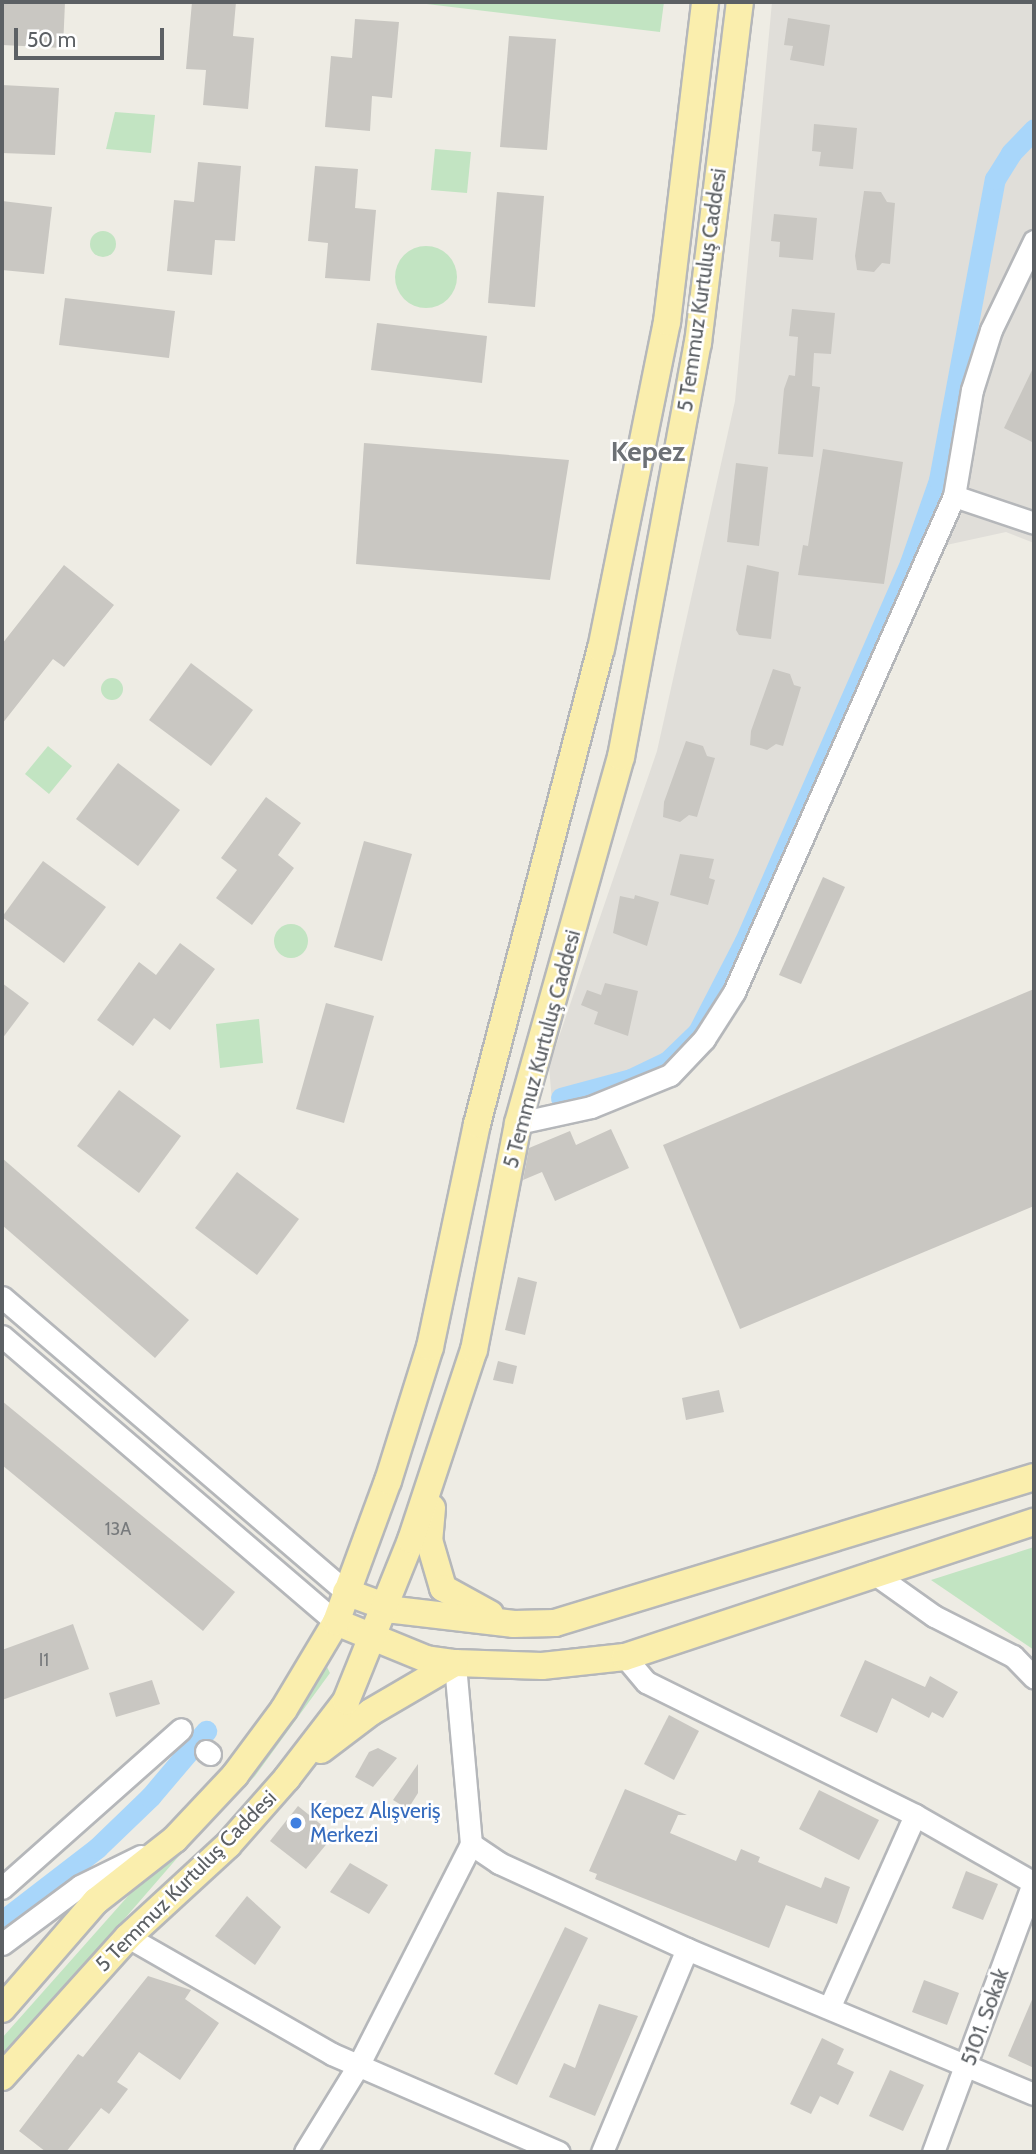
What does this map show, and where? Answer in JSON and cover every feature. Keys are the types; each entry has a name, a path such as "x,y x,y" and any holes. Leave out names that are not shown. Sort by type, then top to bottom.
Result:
{"main road":[{"name":"5 Temmuz Kurtuluş Caddesi","path":"2,2010 96,1901 175,1839 235,1775 284,1709 336,1622 388,1481 430,1347 477,1124 601,649 667,322 705,2"},
{"name":"5 Temmuz Kurtuluş Caddesi","path":"2,2077 128,1937 228,1845 287,1778 346,1701 386,1607 434,1475 474,1350 518,1123 621,757 698,343 740,2"},
{"path":"434,1475 429,1540 443,1588 456,1600 514,1624"},
{"path":"346,1592 386,1607 514,1624 555,1623 590,1615 1034,1477"},
{"path":"336,1622 426,1659 455,1663 542,1666 625,1657 872,1572 1034,1522"},
{"path":"287,1778 371,1712 455,1663"}],"street":[{"path":"518,1123 591,1107 670,1075 704,1039 745,969 954,496 972,390 991,330 1034,241"},
{"path":"954,496 1034,523"},
{"path":"2,1297 346,1592"},
{"path":"2,1336 336,1622"},
{"path":"872,1572 934,1616 1013,1656 1034,1678"},
{"path":"625,1657 646,1682 915,1815 1034,1882"},
{"path":"305,2152 358,2066 471,1844 455,1663"},
{"path":"2,1888 181,1729"},
{"path":"830,2006 915,1815"},
{"path":"2,1944 80,1886 175,1839"},
{"path":"471,1844 499,1863 687,1948 1034,2094"},
{"name":"5101. Sokak","path":"933,2152 968,2065 1034,1882"},
{"path":"128,1937 358,2066 559,2152"},
{"path":"602,2152 687,1948"}],"shaded area":[{"path":"772,2 1034,2 1034,543 1006,532 928,549 857,711 718,997 672,1061 552,1102 549,1066 657,751 735,401","holes":["1005,173 972,337 985,214"]}],"green space":[{"path":"410,2 664,2 660,32"},
{"path":"115,112 155,115 151,153 106,149"},
{"path":"435,149 471,152 467,193 431,190"},
{"path":"103,231 112,235 116,244 112,253 103,257 94,253 90,244 94,235"},
{"path":"420,246 432,246 448,255 455,265 455,289 448,299 432,308 420,308 409,303 400,294 395,283 395,271 400,260 409,251"},
{"path":"108,678 116,678 123,685 123,693 116,700 108,700 101,693 101,685"},
{"path":"48,746 72,766 49,794 25,774"},
{"path":"291,924 303,929 308,941 303,953 291,958 279,953 274,941 279,929"},
{"path":"259,1019 263,1063 220,1068 216,1024"},
{"path":"1034,1547 1034,1650 931,1580"},
{"path":"319,1667 327,1667 330,1673 255,1776 185,1849 2,2060 2,2038 176,1842"}],"building":[{"path":"2,2 65,2 63,48 2,45"},
{"path":"192,2 236,2 233,36 254,38 248,109 203,105 206,70 186,69"},
{"path":"788,18 830,25 824,66 790,60 793,46 784,45"},
{"path":"355,19 399,22 392,98 372,96 370,131 325,127 331,56 352,58"},
{"path":"509,36 556,39 547,150 500,147"},
{"path":"2,85 59,88 55,155 2,153"},
{"path":"814,124 857,128 853,169 819,166 821,152 812,151"},
{"path":"198,162 241,166 235,241 215,240 212,275 167,271 174,200 194,202"},
{"path":"315,166 358,169 355,208 376,210 370,281 325,278 328,243 308,241"},
{"path":"864,191 881,192 887,202 895,203 890,264 882,263 874,272 857,270 855,256"},
{"path":"497,192 544,196 535,307 488,303"},
{"path":"2,201 52,207 44,274 2,270"},
{"path":"774,214 817,218 813,260 779,257 780,242 771,241"},
{"path":"65,298 175,311 169,358 59,345"},
{"path":"792,309 835,313 831,354 814,353 812,386 820,387 813,457 778,454 784,389 789,375 795,376 798,337 789,336"},
{"path":"377,323 487,336 482,383 371,370"},
{"path":"1034,366 1034,443 1004,428"},
{"path":"364,443 569,460 550,580 356,564"},
{"path":"823,449 903,462 884,584 798,575 803,545 808,546"},
{"path":"736,463 768,467 759,546 727,542"},
{"path":"64,565 114,605 64,667 53,659 2,724 2,644"},
{"path":"747,565 779,572 771,639 739,635 736,630"},
{"path":"191,663 253,710 211,766 149,720"},
{"path":"773,669 790,674 794,685 801,687 783,746 776,744 767,750 750,745 751,731"},
{"path":"686,741 703,746 707,756 715,758 697,817 689,815 680,822 663,817 664,802"},
{"path":"118,763 180,810 138,866 76,819"},
{"path":"266,797 301,823 278,855 294,868 252,925 216,898 237,870 221,858"},
{"path":"364,841 412,854 382,961 334,947"},
{"path":"680,854 714,859 709,878 715,880 708,905 670,895"},
{"path":"43,861 106,907 64,963 2,917"},
{"path":"823,877 845,887 801,984 779,975"},
{"path":"635,895 659,902 647,946 613,933 620,896 634,899"},
{"path":"180,943 215,969 170,1030 154,1018 133,1046 97,1020 139,962 156,975"},
{"path":"2,983 29,1003 2,1039"},
{"path":"605,983 638,991 628,1036 594,1024 598,1012 581,1005 587,990 601,995"},
{"path":"1034,989 1034,1206 740,1329 663,1145"},
{"path":"326,1003 374,1016 344,1123 296,1109"},
{"path":"119,1090 181,1136 139,1193 77,1146"},
{"path":"611,1129 629,1168 555,1201 542,1172 523,1180 529,1148 570,1131 576,1145"},
{"path":"2,1158 189,1320 155,1358 2,1225"},
{"path":"237,1172 299,1219 257,1275 195,1228"},
{"path":"518,1277 537,1282 525,1335 505,1330"},
{"path":"498,1361 517,1366 513,1384 493,1380"},
{"path":"719,1390 724,1412 686,1420 682,1398"},
{"path":"2,1401 235,1592 203,1631 2,1465"},
{"path":"73,1624 89,1669 2,1700 2,1650"},
{"path":"865,1660 925,1687 930,1676 958,1692 943,1718 932,1712 929,1718 892,1698 877,1733 840,1716"},
{"path":"152,1680 160,1704 116,1717 109,1693"},
{"path":"669,1715 699,1731 674,1780 644,1764"},
{"path":"378,1748 397,1758 373,1787 355,1777 369,1752"},
{"path":"418,1764 418,1793 408,1809 393,1800"},
{"path":"625,1789 687,1815 678,1815 670,1833 736,1861 741,1849 760,1857 758,1862 821,1888 825,1877 850,1887 837,1924 786,1905 769,1948 595,1879 597,1874 589,1871"},
{"path":"819,1790 879,1820 859,1860 799,1829"},
{"path":"298,1806 334,1835 306,1869 270,1841"},
{"path":"350,1863 388,1885 369,1914 330,1892"},
{"path":"966,1871 998,1884 983,1920 952,1908"},
{"path":"247,1896 281,1927 255,1965 215,1936"},
{"path":"565,1927 588,1938 517,2085 494,2074"},
{"path":"148,1976 191,1990 185,1999 219,2023 180,2080 139,2052 117,2082 128,2089 109,2114 101,2108 66,2152 46,2152 19,2131 78,2054 83,2057"},
{"path":"924,1980 959,1993 947,2025 912,2012"},
{"path":"1034,1995 1034,2068 1008,2056"},
{"path":"599,2004 638,2016 595,2116 549,2097 564,2063 575,2068"},
{"path":"822,2038 844,2049 837,2064 854,2072 838,2105 820,2096 811,2114 790,2104"},
{"path":"890,2070 924,2085 903,2131 869,2116"}],"waterway":[{"path":"561,1098 631,1079 668,1061 698,1032 745,941 910,563 939,480 995,179 1011,153 1034,129"},
{"path":"2,1921 97,1848 150,1797 206,1731"}],"place":[{"name":"Kepez Alışveriş Merkezi","path":"296,1823"}],"district":[{"name":"Kepez","path":"648,451"}]}
